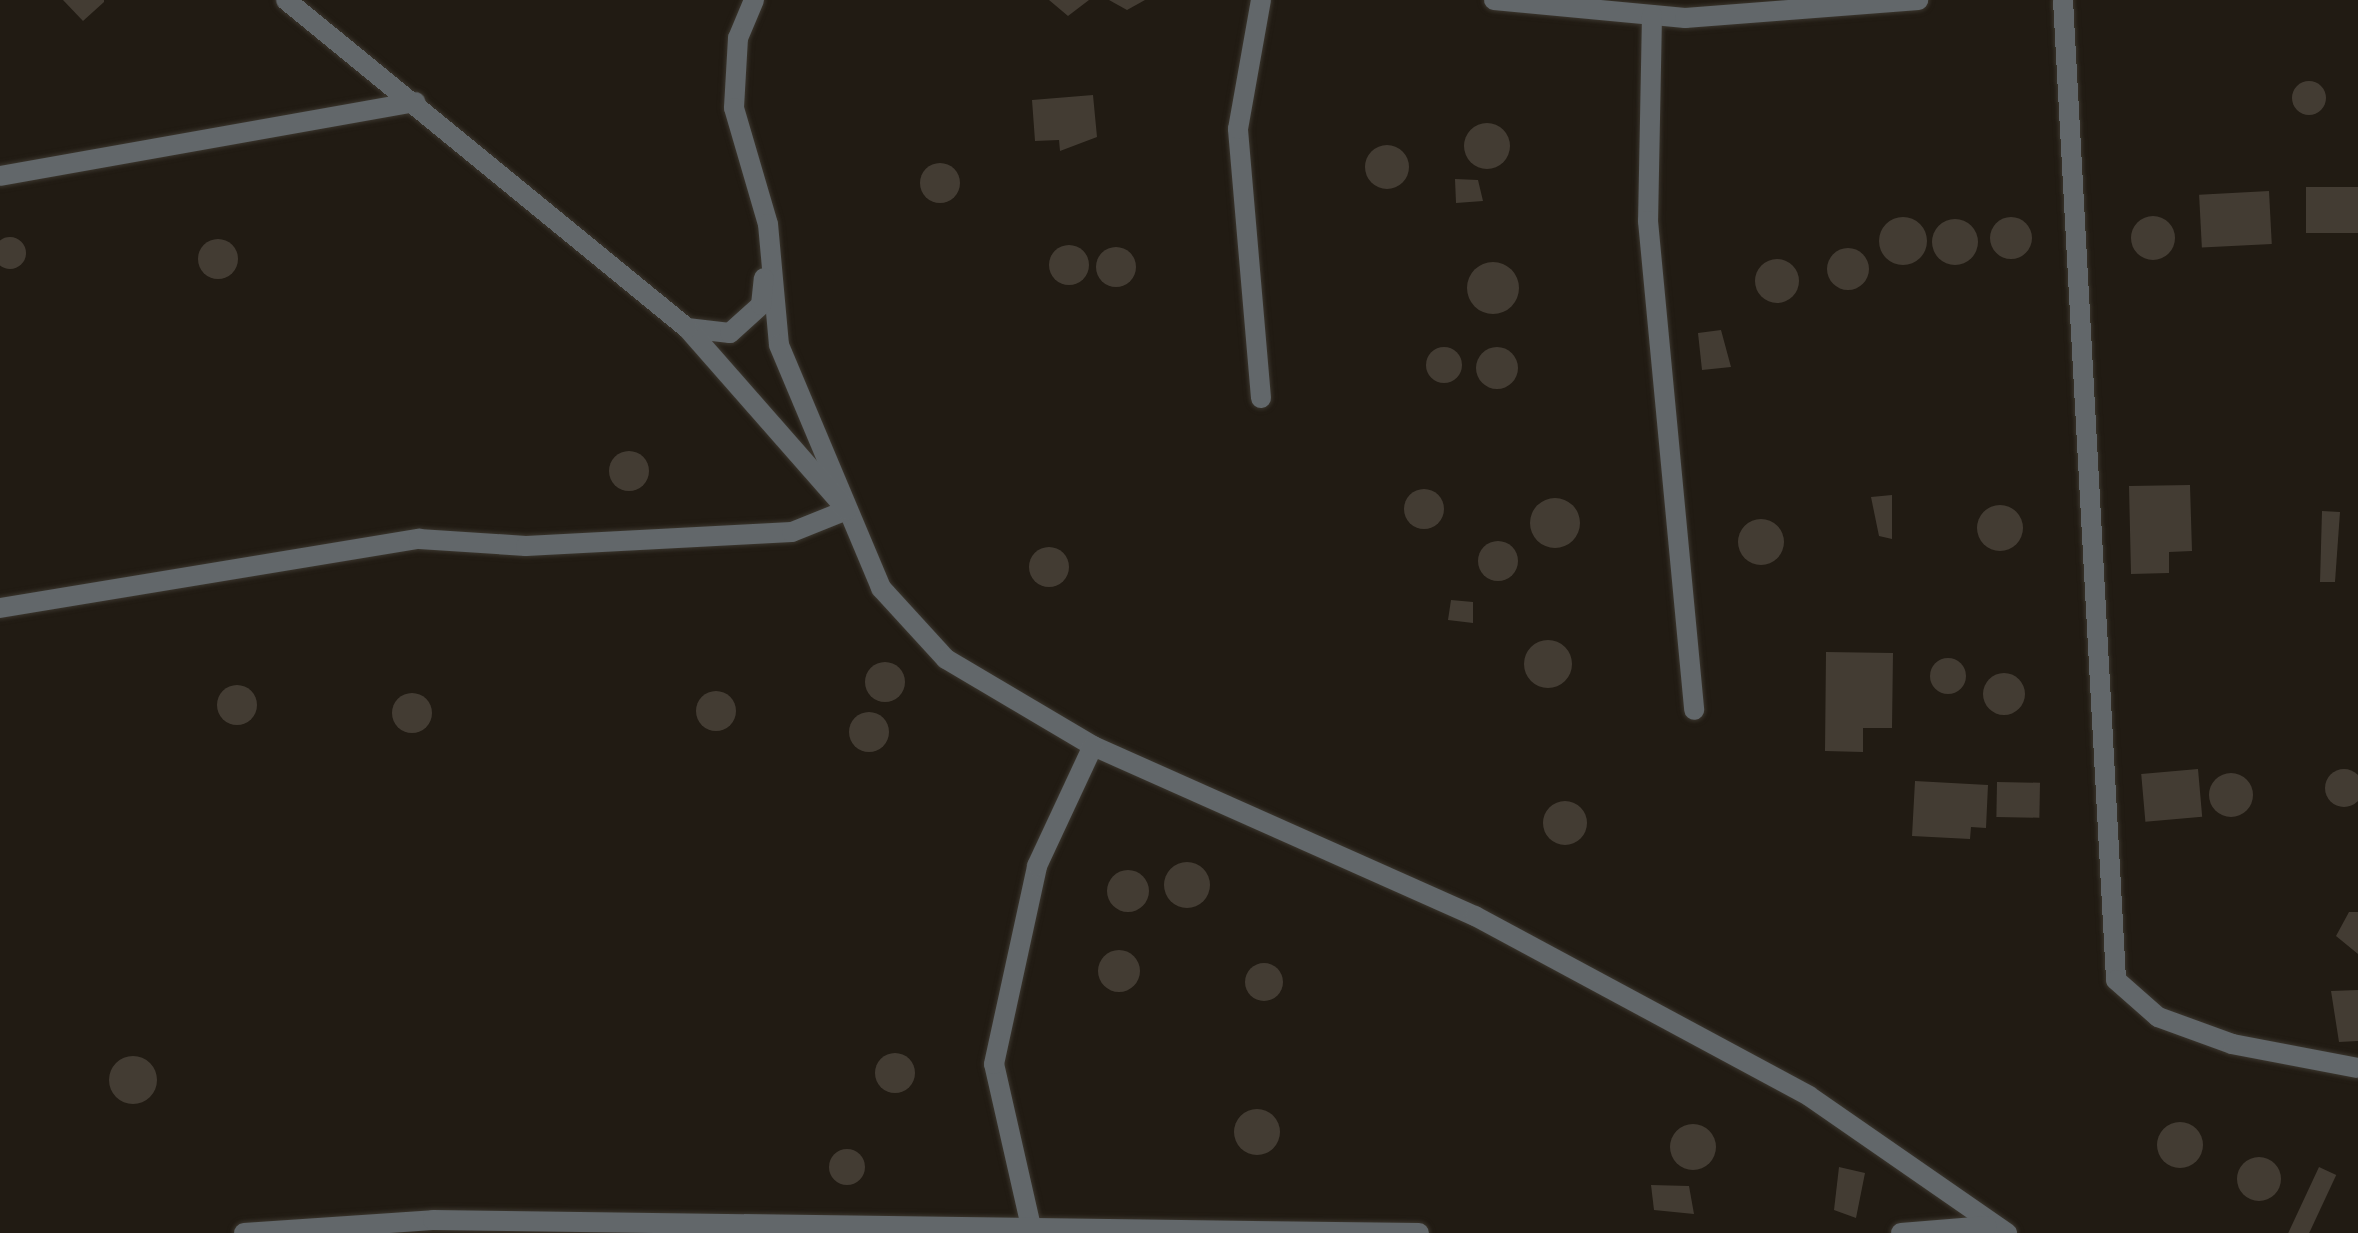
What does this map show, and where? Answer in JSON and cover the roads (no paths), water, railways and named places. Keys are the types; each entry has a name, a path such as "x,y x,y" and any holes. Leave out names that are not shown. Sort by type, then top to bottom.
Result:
{"street":[{"path":"286,0 687,328 846,510"},
{"path":"754,0 738,38 734,108 768,224 779,345 880,588 946,659 1092,746 1493,925 1810,1096 1994,1230"},
{"path":"1261,0 1238,129 1261,398"},
{"path":"1500,1 1652,15 1918,0"},
{"path":"2063,0 2116,980 2158,1017 2195,1030 2358,1068"},
{"path":"1652,15 1648,221 1694,710"},
{"path":"0,176 415,102"},
{"path":"687,328 730,333 762,306 768,224"},
{"path":"0,608 420,539 526,546 792,532 846,510"},
{"path":"1032,1231 994,1064 1037,866 1092,746"},
{"path":"244,1233 433,1220 1032,1231 1419,1233"},
{"path":"1901,1233 1994,1230"}]}
